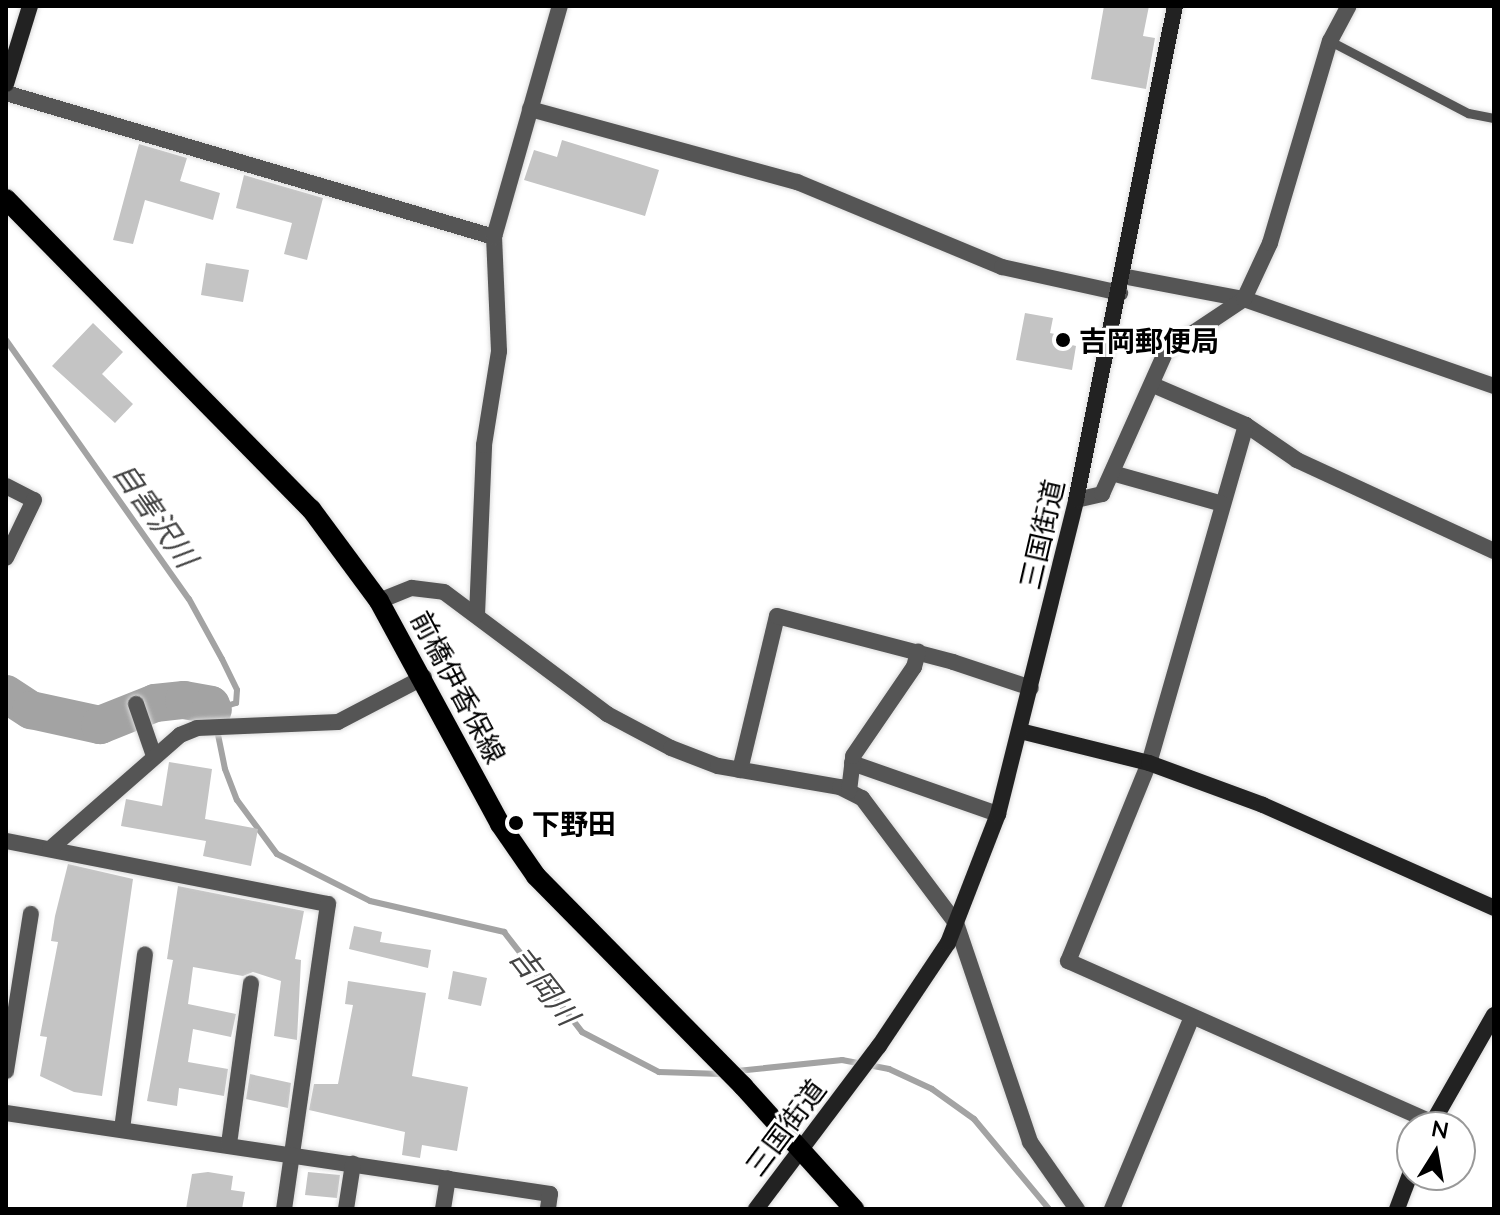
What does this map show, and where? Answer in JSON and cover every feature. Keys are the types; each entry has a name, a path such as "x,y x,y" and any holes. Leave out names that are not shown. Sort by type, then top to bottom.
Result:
{"main road":[{"name":"前橋伊香保線","path":"6,199 311,509 379,601 424,677 500,824 536,876 743,1086 854,1209"}],"street":[{"path":"6,84 30,6"},
{"path":"477,615 484,445 499,351 494,237 560,6"},
{"name":"三国街道","path":"756,1209 920,989 956,923 998,814 1076,500 1175,6"},
{"path":"1076,500 1102,494 1166,351 1244,299 1270,243 1330,41 1349,6"},
{"path":"6,93 494,237"},
{"path":"530,109 797,182 1002,267 1244,299 1494,386"},
{"path":"1153,385 1246,425 1297,460 1494,551"},
{"path":"1246,425 1149,763 1068,961 1402,1111"},
{"path":"1112,473 1223,504"},
{"path":"6,486 34,500 6,558"},
{"path":"379,601 427,587 477,615 607,714 671,748 740,770 849,791 884,824 956,923 1030,1142 1077,1209"},
{"path":"740,770 777,616 918,652 1031,688"},
{"path":"849,791 852,763 914,667 918,652"},
{"path":"50,849 154,756 197,728 338,722 424,677"},
{"path":"136,704 154,756"},
{"path":"1020,731 1149,763 1263,805 1494,908"},
{"path":"852,763 998,814"},
{"path":"6,841 328,904 284,1209"},
{"path":"6,1071 31,914"},
{"path":"122,1129 145,955"},
{"path":"229,1144 251,983"},
{"path":"1439,1111 1494,1015"},
{"path":"1112,1209 1192,1017"},
{"path":"6,1113 550,1194 548,1209"},
{"path":"346,1209 353,1164"},
{"path":"443,1209 448,1178"}],"lane":[{"path":"1330,41 1468,113 1494,118"}],"building":[{"path":"1104,6 1149,6 1143,36 1155,38 1146,89 1091,79"},
{"path":"562,140 659,170 645,216 524,180 534,150 557,157"},
{"path":"139,144 187,158 180,181 220,193 213,220 145,200 133,244 113,240"},
{"path":"244,175 323,198 307,260 284,254 292,223 236,208"},
{"path":"206,263 249,270 243,302 201,295"},
{"path":"1025,313 1053,318 1050,333 1069,337 1068,344 1076,346 1072,370 1016,360"},
{"path":"93,323 123,352 102,374 133,404 115,423 52,366"},
{"path":"169,762 212,769 205,819 258,829 251,866 203,856 206,841 121,826 126,799 162,806"},
{"path":"68,864 133,879 102,1096 74,1092 40,1076 47,1037 40,1036 58,942 51,941"},
{"path":"178,886 304,911 295,959 301,960 297,1040 274,1036 281,981 253,972 243,976 193,967 188,1004 236,1014 231,1037 193,1029 188,1062 228,1069 224,1096 179,1088 177,1106 147,1101 173,960 167,959"},
{"path":"354,926 382,932 380,942 431,950 428,968 349,949"},
{"path":"453,971 487,978 481,1006 448,999"},
{"path":"348,981 426,993 412,1076 468,1087 457,1151 422,1145 420,1158 402,1155 405,1132 309,1110 314,1084 338,1084 353,1005 345,1004"},
{"path":"250,1074 291,1083 288,1108 246,1099"},
{"path":"208,1172 233,1176 231,1190 245,1192 242,1209 186,1209 192,1174"},
{"path":"308,1172 340,1175 337,1198 305,1195"}],"waterway":[{"name":"吉岡川","path":"6,340 189,599 222,659 237,690 236,703 213,710 225,769 237,800 277,854 370,901 504,932 582,1032 659,1072 722,1074"},
{"name":"吉岡川","path":"6,694 31,710 100,725 155,703 184,700 211,705 213,710"},
{"name":"吉岡川","path":"737,1071 842,1060 889,1069 932,1089 974,1119 1049,1209"}],"place":[{"name":"吉岡郵便局","path":"1063,340"},
{"name":"下野田","path":"516,823"}],"water label":[{"name":"自害沢川","path":"156,514"}]}
